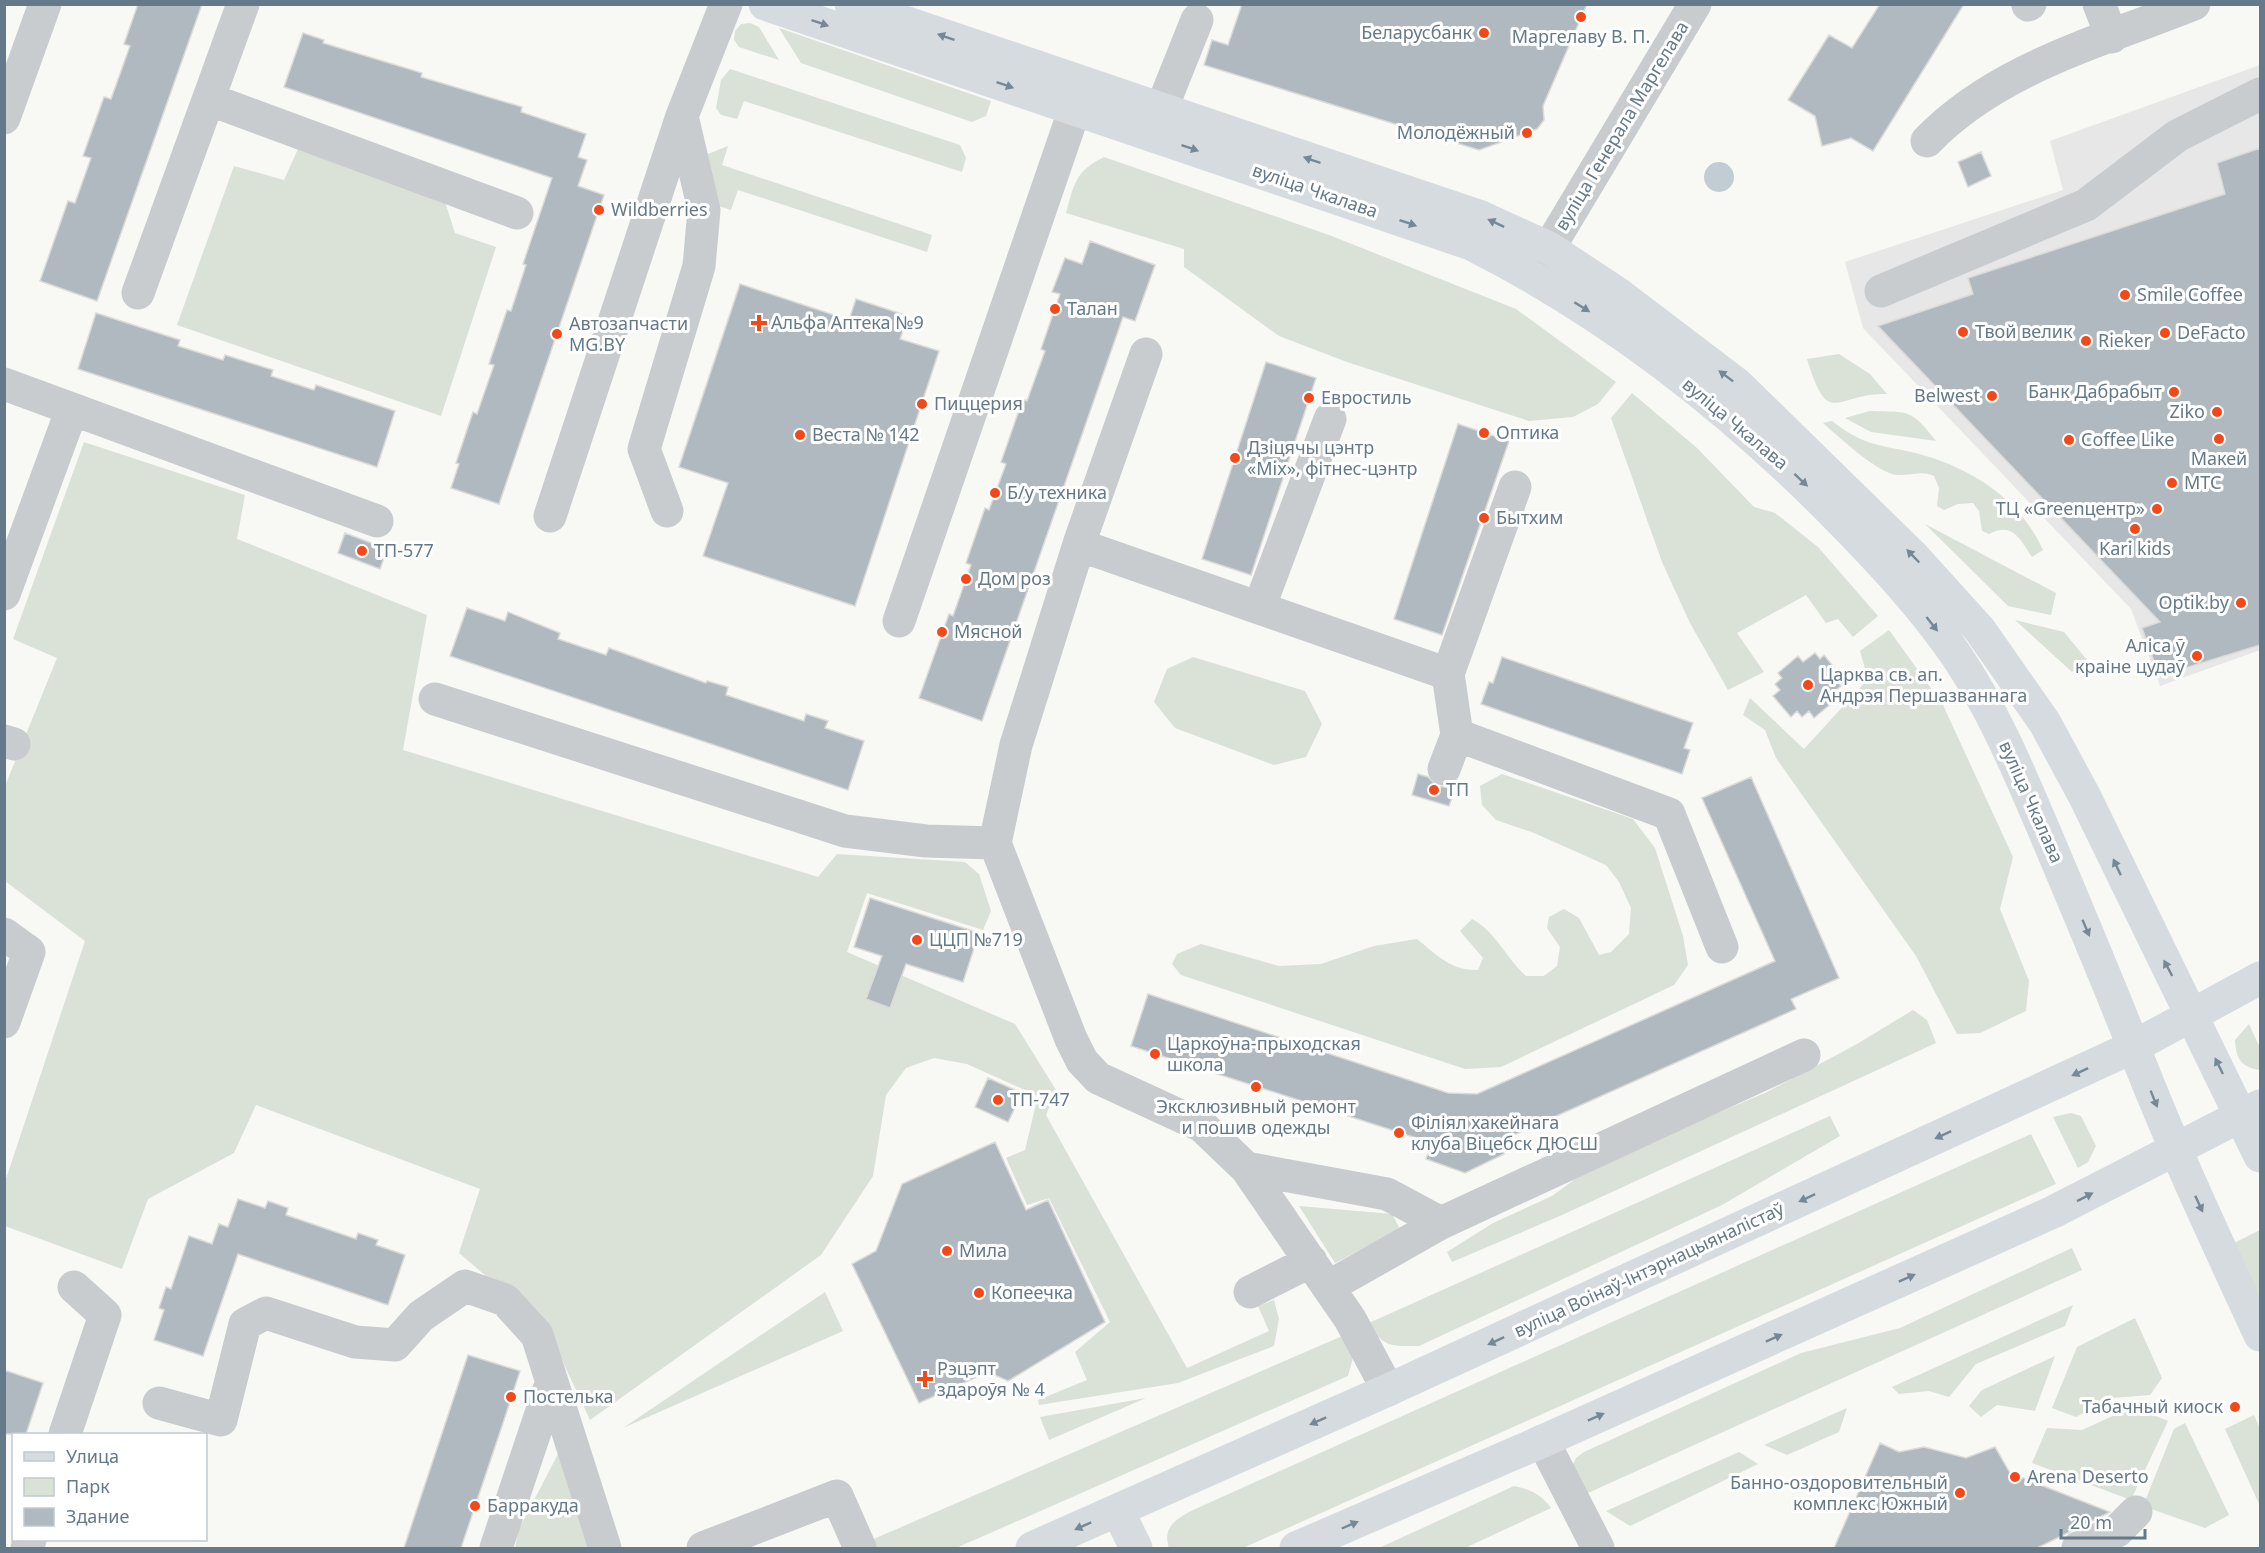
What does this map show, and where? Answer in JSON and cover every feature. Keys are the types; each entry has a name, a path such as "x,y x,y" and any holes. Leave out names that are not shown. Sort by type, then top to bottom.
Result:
{"main road":[{"name":"вуліца Чкалава","path":"765,4 1078,96 1156,122 1471,244 1541,262 1617,293 1738,385 1914,556 1980,630 2045,723 2194,1016 2252,1111 2260,1156"},
{"name":"вуліца Чкалава","path":"851,4 1078,96"},
{"name":"вуліца Чкалава","path":"1541,262 1601,319 1702,393 1802,480 1893,574 1956,655 2013,759 2096,952 2175,1151 2260,1335"},
{"name":"вуліца Воінаў-Інтэрнацыяналістаў","path":"1032,1548 1388,1390 2133,1047 2194,1016 2260,978"},
{"path":"1296,1548 1543,1441 2053,1212 2252,1111"},
{"path":"1118,1511 1136,1548"}],"street":[{"path":"138,293 211,100 243,4"},
{"path":"550,516 682,116 726,4"},
{"name":"вуліца Генерала Маргелава","path":"1541,262 1695,4"},
{"path":"2099,4 2112,37"},
{"path":"1927,141 1949,118 2006,80 2194,4"},
{"path":"4,118 35,7"},
{"path":"1156,122 1197,20"},
{"path":"1881,291 2086,205 2177,136 2260,94"},
{"path":"899,621 1078,96"},
{"path":"211,100 517,213"},
{"path":"667,511 644,449 699,266 704,210 682,116"},
{"path":"1146,354 1079,545 1017,745 995,843 1071,1039 1082,1061 1112,1097 1202,1126 1246,1168 1350,1319 1388,1390"},
{"path":"4,384 377,521"},
{"path":"4,594 72,409"},
{"path":"1259,608 1330,418"},
{"path":"1444,769 1457,735 1448,674 1515,487"},
{"path":"1079,545 1448,674"},
{"path":"435,699 845,831 926,841 995,843"},
{"path":"1457,735 1669,814 1722,946"},
{"path":"4,934 30,952 4,1022"},
{"path":"1250,1292 1319,1274 1442,1223 1804,1055"},
{"path":"1246,1168 1387,1194 1442,1223"},
{"path":"159,1403 221,1420 245,1324 266,1313 355,1342 394,1345 421,1316 465,1286 505,1300 537,1335 605,1548"},
{"path":"65,1433 105,1315 74,1287"},
{"path":"496,1548 551,1384"},
{"path":"1543,1441 1598,1548"},
{"path":"703,1548 837,1496 860,1548"},
{"path":"2078,1548 2117,1531 2136,1512"}],"shaded area":[{"name":"ТЦ «Greenцентр»","path":"2260,65 2260,650 2160,686 2131,609 1863,328 1845,262 2063,190 2050,141"},
{"path":"1719,162 1725,163 1733,171 1733,183 1725,191 1719,192 1713,191 1705,183 1704,177 1705,171 1713,163"}],"green space":[{"path":"750,23 759,27 779,60 739,47 734,40 735,31 741,24"},
{"path":"779,28 991,101 986,116 972,122 801,63"},
{"path":"730,69 960,145 966,158 962,172 744,101 737,119 721,115 716,108 721,80"},
{"path":"728,146 722,165 932,235 927,252 738,190 731,210 712,204 706,162 708,154"},
{"path":"298,149 444,199 455,233 496,247 441,416 177,325 234,166 284,180"},
{"path":"1104,157 1329,235 1516,309 1616,382 1598,404 1573,417 1529,421 1347,362 1279,336 1184,267 1184,249 1066,213 1081,173"},
{"path":"1839,354 1870,374 1887,394 1869,395 1835,403 1828,401 1821,394 1807,359"},
{"path":"1632,393 1697,448 1754,507 1775,513 1818,547 1878,616 1853,637 1838,619 1826,623 1806,595 1737,633 1764,672 1728,690 1690,623 1662,562 1611,418"},
{"path":"1870,411 1909,414 1921,423 1936,441 1871,432 1845,418"},
{"path":"1832,421 1861,439 1952,465 1989,486 2020,514 2033,531 2043,550 2032,557 2019,538 2010,531 1997,531 1989,534 1982,531 1979,511 1973,503 1958,504 1944,510 1937,506 1939,488 1934,476 1921,473 1897,475 1879,468 1823,423"},
{"path":"84,442 245,495 237,539 427,615 403,750 818,877 837,854 965,862 979,874 991,911 983,930 867,893 847,952 1015,1024 1056,1090 1046,1115 1187,1368 1269,1331 1258,1306 1274,1300 1279,1319 1274,1346 1178,1383 1039,1405 1038,1400 1087,1380 1075,1352 1110,1322 1049,1198 1027,1205 1006,1158 1025,1150 1038,1096 967,1064 934,1058 906,1068 886,1095 873,1176 821,1255 590,1420 547,1328 459,1253 480,1189 256,1105 234,1153 148,1199 122,1269 5,1226 5,1182 85,941 5,881 5,786 57,658 13,639"},
{"path":"1925,524 2056,593 2051,615 2008,606"},
{"path":"2015,620 2064,632 2087,660 2072,672"},
{"path":"1889,630 1943,705 2013,857 2000,909 2029,981 2026,1011 1980,1033 1957,1034 1916,956 1776,758 1765,730 1743,715 1750,698 1804,749 1868,679 1860,651"},
{"path":"1193,657 1305,691 1322,724 1306,757 1274,765 1175,728 1154,702 1167,669"},
{"path":"1502,774 1633,819 1655,848 1683,936 1688,965 1674,985 1501,1067 1465,1069 1181,975 1172,964 1177,954 1201,944 1279,966 1321,964 1374,946 1417,939 1452,965 1468,970 1478,970 1483,958 1460,931 1472,919 1488,931 1526,976 1544,976 1557,966 1560,947 1547,928 1549,917 1564,909 1579,918 1599,955 1611,952 1629,934 1631,908 1619,882 1606,865 1534,833 1496,820 1482,805 1480,786"},
{"path":"1913,1010 1927,1020 1936,1043 1562,1215 1452,1262 1447,1252 1493,1223 1552,1196 1593,1166 1767,1092 1857,1044"},
{"path":"2249,1024 2260,1048 2260,1070 2248,1067 2238,1057 2235,1040"},
{"path":"2071,1113 2081,1116 2096,1146 2088,1162 2078,1168 2053,1117"},
{"path":"1830,1116 1840,1136 1722,1205 1419,1346 1389,1344 1379,1337 1369,1323"},
{"path":"2031,1134 2056,1184 1243,1548 1169,1548 1167,1534 1172,1524 1193,1510"},
{"path":"1299,1206 1392,1214 1400,1229 1335,1263"},
{"path":"2260,1230 2260,1304 2232,1244"},
{"path":"2072,1248 2082,1270 1579,1497 1571,1468 1576,1458 1584,1452 1801,1353 1900,1328"},
{"path":"825,1292 843,1331 623,1428"},
{"path":"2073,1305 2065,1326 1976,1364 1949,1397 1929,1391 1899,1394 1892,1387"},
{"path":"2135,1318 2162,1378 2150,1395 2112,1398 2076,1417 2052,1408 2077,1347"},
{"path":"1347,1334 1354,1354 1348,1376 956,1548 873,1548 869,1541"},
{"path":"2055,1356 2035,1411 1997,1405 1981,1417 1969,1406 1982,1390"},
{"path":"1146,1398 1049,1440 1040,1417"},
{"path":"1847,1408 1839,1432 1787,1455 1764,1445"},
{"path":"2141,1410 2168,1421 2131,1500 2032,1463 2047,1428 2082,1430 2117,1414"},
{"path":"2254,1415 2260,1429 2260,1506 2225,1429"},
{"path":"2185,1423 2229,1515 2205,1528 2143,1506 2174,1429"},
{"path":"1739,1452 1758,1464 1630,1526 1606,1511"},
{"path":"558,1454 601,1548 515,1548 519,1529"},
{"path":"1514,1486 1535,1493 1551,1508 1465,1548 1379,1548"}],"building":[{"path":"138,4 202,4 97,301 40,281 68,201 75,203 91,158 83,156 104,97 111,99 130,46 124,44"},
{"path":"1242,4 1587,4 1543,106 1544,120 1537,129 1479,150 1204,65 1212,40 1228,45"},
{"path":"1880,4 1964,4 1873,151 1851,138 1822,146 1815,116 1788,100 1829,35 1852,48"},
{"path":"303,33 324,40 323,43 422,73 421,77 522,107 521,112 586,134 578,157 587,160 578,186 604,195 499,504 451,488 459,464 456,463 473,412 477,414 494,365 489,364 507,310 511,311 526,265 523,264 552,178 284,87"},
{"name":"ТЦ «Greenцентр»","path":"2260,148 2260,645 2169,673 2154,661 2142,628 2160,622 1878,326 1973,294 1968,278 2225,194 2217,163"},
{"path":"1981,152 1991,176 1968,187 1958,162"},
{"path":"1090,241 1155,265 1135,321 1123,317 982,721 919,698 949,614 953,616 971,565 966,563 985,508 989,510 1006,464 1001,462 1023,399 1027,401 1045,351 1041,349 1060,294 1052,292 1065,258 1082,264"},
{"name":"Веста № 142","path":"740,284 849,320 856,299 908,316 900,339 939,351 855,606 703,556 728,483 679,467"},
{"path":"96,313 180,340 178,346 223,360 225,355 273,370 271,376 314,390 316,385 395,411 377,467 78,369"},
{"path":"1266,362 1316,378 1251,575 1202,559"},
{"path":"1458,424 1509,441 1442,635 1394,619"},
{"name":"ТП-577","path":"345,533 387,549 380,569 338,553"},
{"path":"467,608 505,621 508,612 560,633 558,639 606,655 609,648 706,683 707,681 728,687 726,695 804,721 806,714 828,721 825,728 864,741 848,790 450,656"},
{"name":"Царква св. ап. Андрэя Першазваннага","path":"1815,653 1820,659 1824,655 1840,675 1836,679 1841,686 1830,695 1834,701 1814,718 1809,711 1802,717 1797,711 1791,717 1773,696 1780,690 1775,684 1782,678 1778,673 1798,656 1803,662"},
{"path":"1502,657 1693,723 1684,748 1690,750 1682,774 1481,704 1489,682 1493,683"},
{"name":"ТП","path":"1418,774 1428,777 1438,787 1456,786 1449,806 1412,795"},
{"path":"1751,777 1839,978 1791,999 1796,1009 1498,1142 1504,1154 1465,1173 1426,1159 1432,1143 1131,1046 1148,994 1448,1093 1477,1094 1775,961 1702,798"},
{"name":"ЦЦП №719","path":"870,898 979,933 963,982 906,964 890,1008 866,999 882,956 854,947"},
{"name":"ТП-747","path":"988,1078 1022,1093 1008,1122 975,1107"},
{"name":"Копеечка","path":"995,1142 1026,1210 1048,1200 1105,1322 1008,1381 988,1372 919,1403 852,1264 876,1251 902,1184"},
{"path":"238,1199 265,1208 268,1201 288,1208 286,1215 356,1239 358,1233 378,1240 376,1245 405,1255 388,1305 238,1254 203,1356 154,1340 164,1310 159,1308 166,1287 171,1289 189,1236 212,1244 219,1224 228,1227"},
{"path":"468,1355 520,1371 504,1420 461,1548 404,1548"},
{"path":"4,1370 43,1383 26,1433 4,1434"},
{"name":"Банно-оздоровительный комплекс Южный","path":"1880,1443 1899,1452 1924,1447 1966,1458 1995,1447 2010,1473 2110,1512 2037,1548 1834,1548"}],"place":[{"name":"Маргелаву В. П.","path":"1581,17"},
{"name":"Беларусбанк","path":"1484,33"},
{"name":"Молодёжный","path":"1527,133"},
{"name":"Wildberries","path":"599,210"},
{"name":"Smile Coffee","path":"2125,295"},
{"name":"Талан","path":"1055,309"},
{"name":"Альфа Аптека №9","path":"759,323"},
{"name":"Твой велик","path":"1963,332"},
{"name":"DeFacto","path":"2165,333"},
{"name":"Автозапчасти MG.BY","path":"557,334"},
{"name":"Rieker","path":"2086,341"},
{"name":"Банк Дабрабыт","path":"2174,392"},
{"name":"Belwest","path":"1992,396"},
{"name":"Евростиль","path":"1309,398"},
{"name":"Пиццерия","path":"922,404"},
{"name":"Ziko","path":"2217,412"},
{"name":"Оптика","path":"1484,433"},
{"name":"Веста № 142","path":"800,435"},
{"name":"Макей","path":"2219,439"},
{"name":"Coffee Like","path":"2069,440"},
{"name":"Дзіцячы цэнтр «Mix», фітнес-цэнтр","path":"1235,458"},
{"name":"МТС","path":"2172,483"},
{"name":"Б/у техника","path":"995,493"},
{"name":"ТЦ «Greenцентр»","path":"2157,509"},
{"name":"Бытхим","path":"1484,518"},
{"name":"Kari kids","path":"2135,529"},
{"name":"ТП-577","path":"362,551"},
{"name":"Дом роз","path":"966,579"},
{"name":"Optik.by","path":"2241,603"},
{"name":"Мясной","path":"942,632"},
{"name":"Аліса ў краіне цудаў","path":"2197,656"},
{"name":"Царква св. ап. Андрэя Першазваннага","path":"1808,685"},
{"name":"ТП","path":"1434,790"},
{"name":"ЦЦП №719","path":"917,940"},
{"name":"Царкоўна-прыходская школа","path":"1155,1054"},
{"name":"Эксклюзивный ремонт и пошив одежды","path":"1256,1087"},
{"name":"ТП-747","path":"998,1100"},
{"name":"Філіял хакейнага клуба Віцебск ДЮСШ","path":"1399,1133"},
{"name":"Мила","path":"947,1251"},
{"name":"Копеечка","path":"979,1293"},
{"name":"Рэцэпт здароўя № 4","path":"925,1379"},
{"name":"Постелька","path":"511,1397"},
{"name":"Табачный киоск","path":"2235,1407"},
{"name":"Arena Deserto","path":"2015,1477"},
{"name":"Банно-оздоровительный комплекс Южный","path":"1960,1493"},
{"name":"Барракуда","path":"475,1506"}]}
